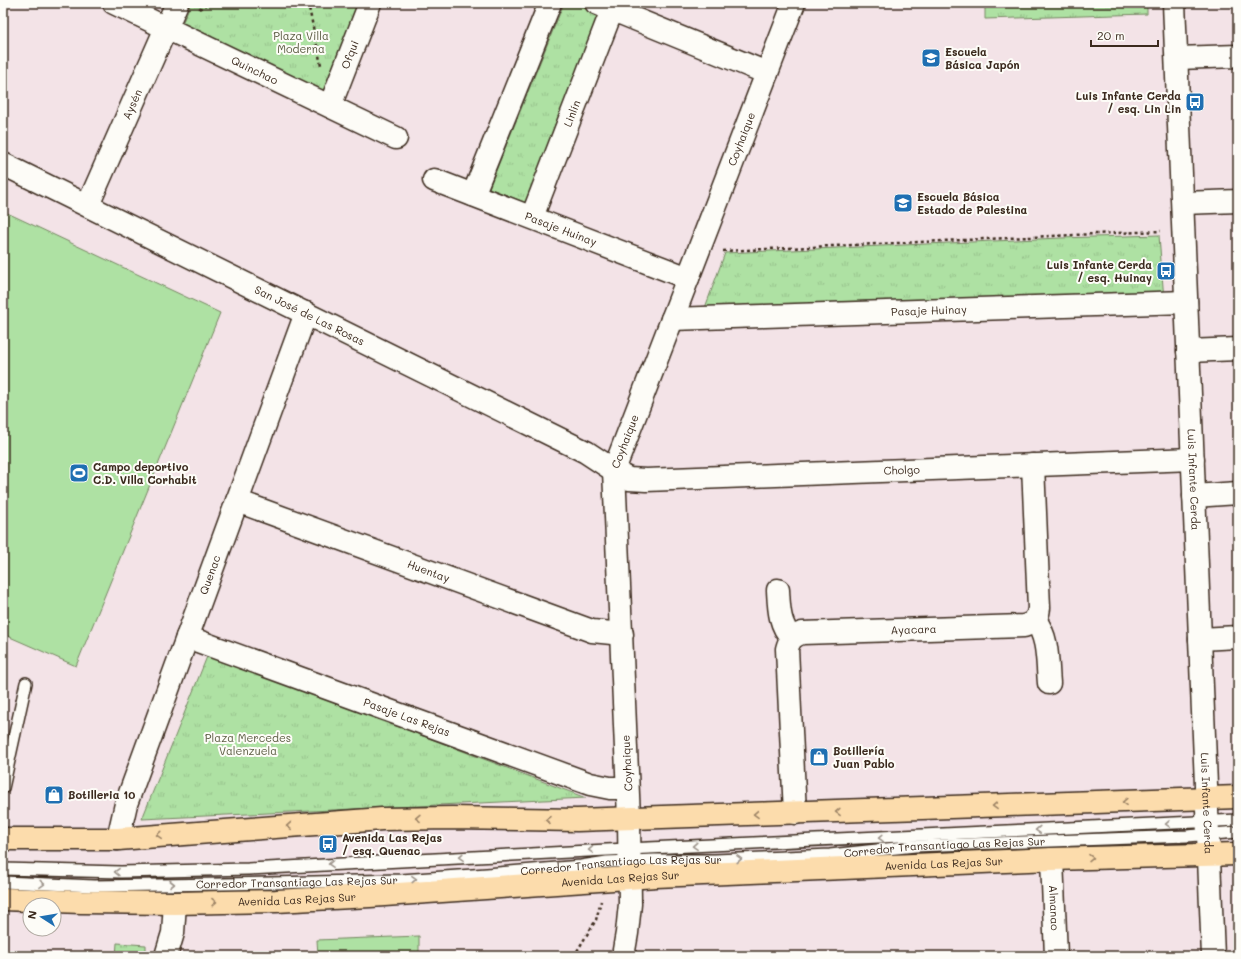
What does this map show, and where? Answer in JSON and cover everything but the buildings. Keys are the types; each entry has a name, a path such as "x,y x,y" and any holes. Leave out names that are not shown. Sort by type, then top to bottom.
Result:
{"main road":[{"path":"3,839 118,838 382,819 452,818 577,820 1238,798"},
{"name":"Avenida Las Rejas Sur","path":"3,899 175,903 276,901 607,879 630,863 1052,859 1208,837 1238,854"}],"street":[{"name":"Quinchao","path":"114,3 396,138"},
{"name":"Aysén","path":"88,205 177,3"},
{"name":"Ofqui","path":"330,106 370,3"},
{"path":"474,195 550,3"},
{"name":"Coyhaique","path":"623,956 627,933 630,863 622,634 614,470 794,3"},
{"name":"Luis Infante Cerda","path":"1174,3 1212,956"},
{"name":"Linlín","path":"532,218 604,6 767,73"},
{"path":"1177,58 1238,56"},
{"name":"San José de Las Rosas","path":"3,164 586,452 614,470"},
{"name":"Pasaje Huinay","path":"434,180 688,278"},
{"path":"1183,203 1238,201"},
{"name":"Pasaje Huinay","path":"672,319 1186,302"},
{"name":"Quenac","path":"118,838 126,804 306,313"},
{"path":"1188,351 1238,349"},
{"name":"Cholgo","path":"614,470 629,479 646,480 1193,459"},
{"path":"1033,465 1039,608 1038,615 1035,620 1043,633 1046,643 1049,683"},
{"path":"1194,496 1238,493"},
{"name":"Huentay","path":"237,501 592,631 622,634"},
{"path":"778,590 781,621 784,628 792,638 788,643 787,649 795,813"},
{"name":"Ayacara","path":"792,638 802,633 1024,626 1035,620"},
{"name":"Pasaje Las Rejas","path":"187,637 590,784 610,788 627,788"},
{"path":"1200,639 1238,638"},
{"name":"Almanao","path":"1052,859 1056,956"},
{"path":"167,956 173,933 175,903"}],"lane":[{"path":"3,788 26,683"},
{"name":"Corredor Transantiago Las Rejas Sur","path":"1208,837 1238,820"},
{"name":"Corredor Transantiago Las Rejas Sur","path":"3,869 121,872 630,863 1208,837 1238,832"},
{"name":"Corredor Transantiago Las Rejas Sur","path":"3,882 94,886 401,880 581,866 607,862 630,863"}],"path":[{"path":"308,3 322,69"},
{"path":"698,252 1184,230"},
{"path":"574,956 596,920 607,879"}],"green space":[{"name":"Plaza Villa Moderna","path":"191,3 358,3 322,94 181,26"},
{"path":"564,3 577,3 605,14 527,203 489,188"},
{"path":"985,3 1147,3 1147,14 985,19"},
{"name":"Campo deportivo C.D. Villa Corhabit","path":"3,211 220,313 76,666 3,634"},
{"path":"1159,235 1164,300 702,316 725,253"},
{"name":"Plaza Mercedes Valenzuela","path":"208,654 586,798 142,819"},
{"path":"419,936 419,956 318,956 317,940"},
{"path":"117,943 146,945 146,956 116,956"}],"place":[{"name":"Escuela Básica Japón","path":"931,58"},
{"name":"Luis Infante Cerda / esq. Lin Lin","path":"1195,102"},
{"name":"Escuela Básica Estado de Palestina","path":"903,203"},
{"name":"Luis Infante Cerda / esq. Huinay","path":"1166,271"},
{"name":"Campo deportivo C.D. Villa Corhabit","path":"79,473"},
{"name":"Botillería Juan Pablo","path":"819,757"},
{"name":"Botilleria 10","path":"54,795"},
{"name":"Avenida Las Rejas / esq. Quenac","path":"328,844"}]}
